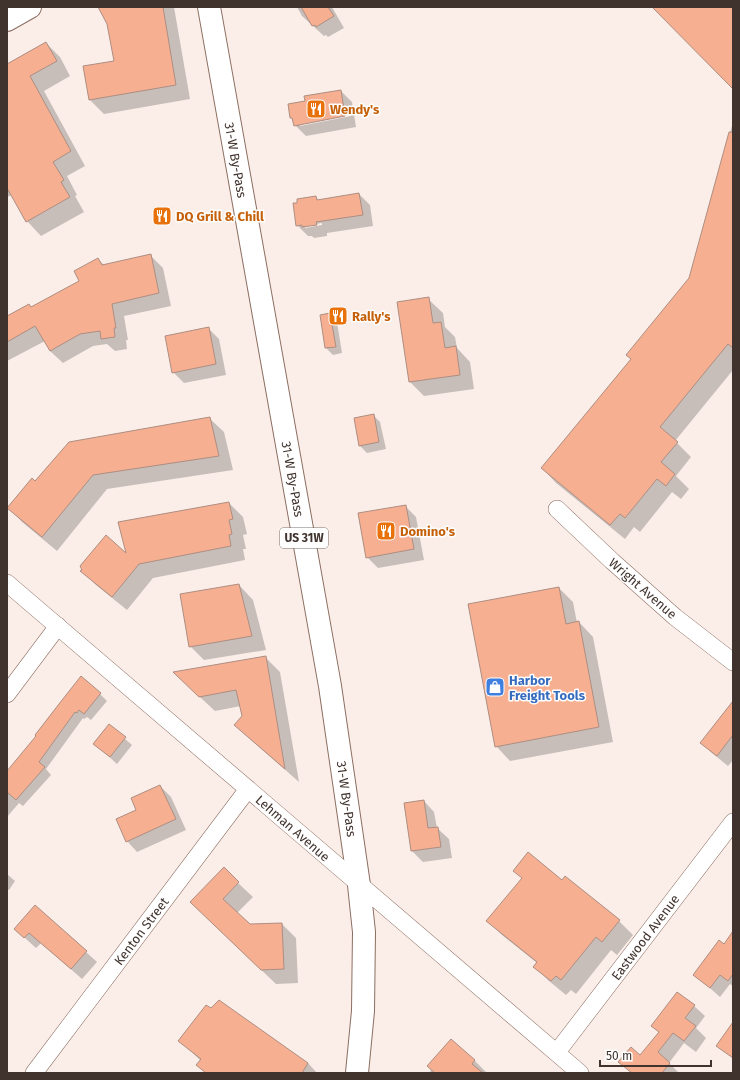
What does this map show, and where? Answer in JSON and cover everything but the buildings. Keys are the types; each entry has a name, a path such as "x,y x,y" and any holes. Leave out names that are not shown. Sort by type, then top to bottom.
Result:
{"main road":[{"path":"7,20 30,7"},
{"name":"31-W By-Pass","path":"209,7 330,686 359,885 364,932 363,1011 357,1073"}],"street":[{"name":"Wright Avenue","path":"557,510 675,617 733,662"},
{"name":"Lehman Avenue","path":"7,583 580,1073"},
{"path":"7,694 58,626"},
{"name":"Kenton Street","path":"34,1073 248,789"},
{"name":"Eastwood Avenue","path":"556,1052 733,822"}],"place":[{"name":"Wendy's","path":"316,109"},
{"name":"DQ Grill & Chill","path":"162,216"},
{"name":"Rally's","path":"338,316"},
{"name":"Domino's","path":"386,531"},
{"name":"Harbor Freight Tools","path":"495,687"}]}
